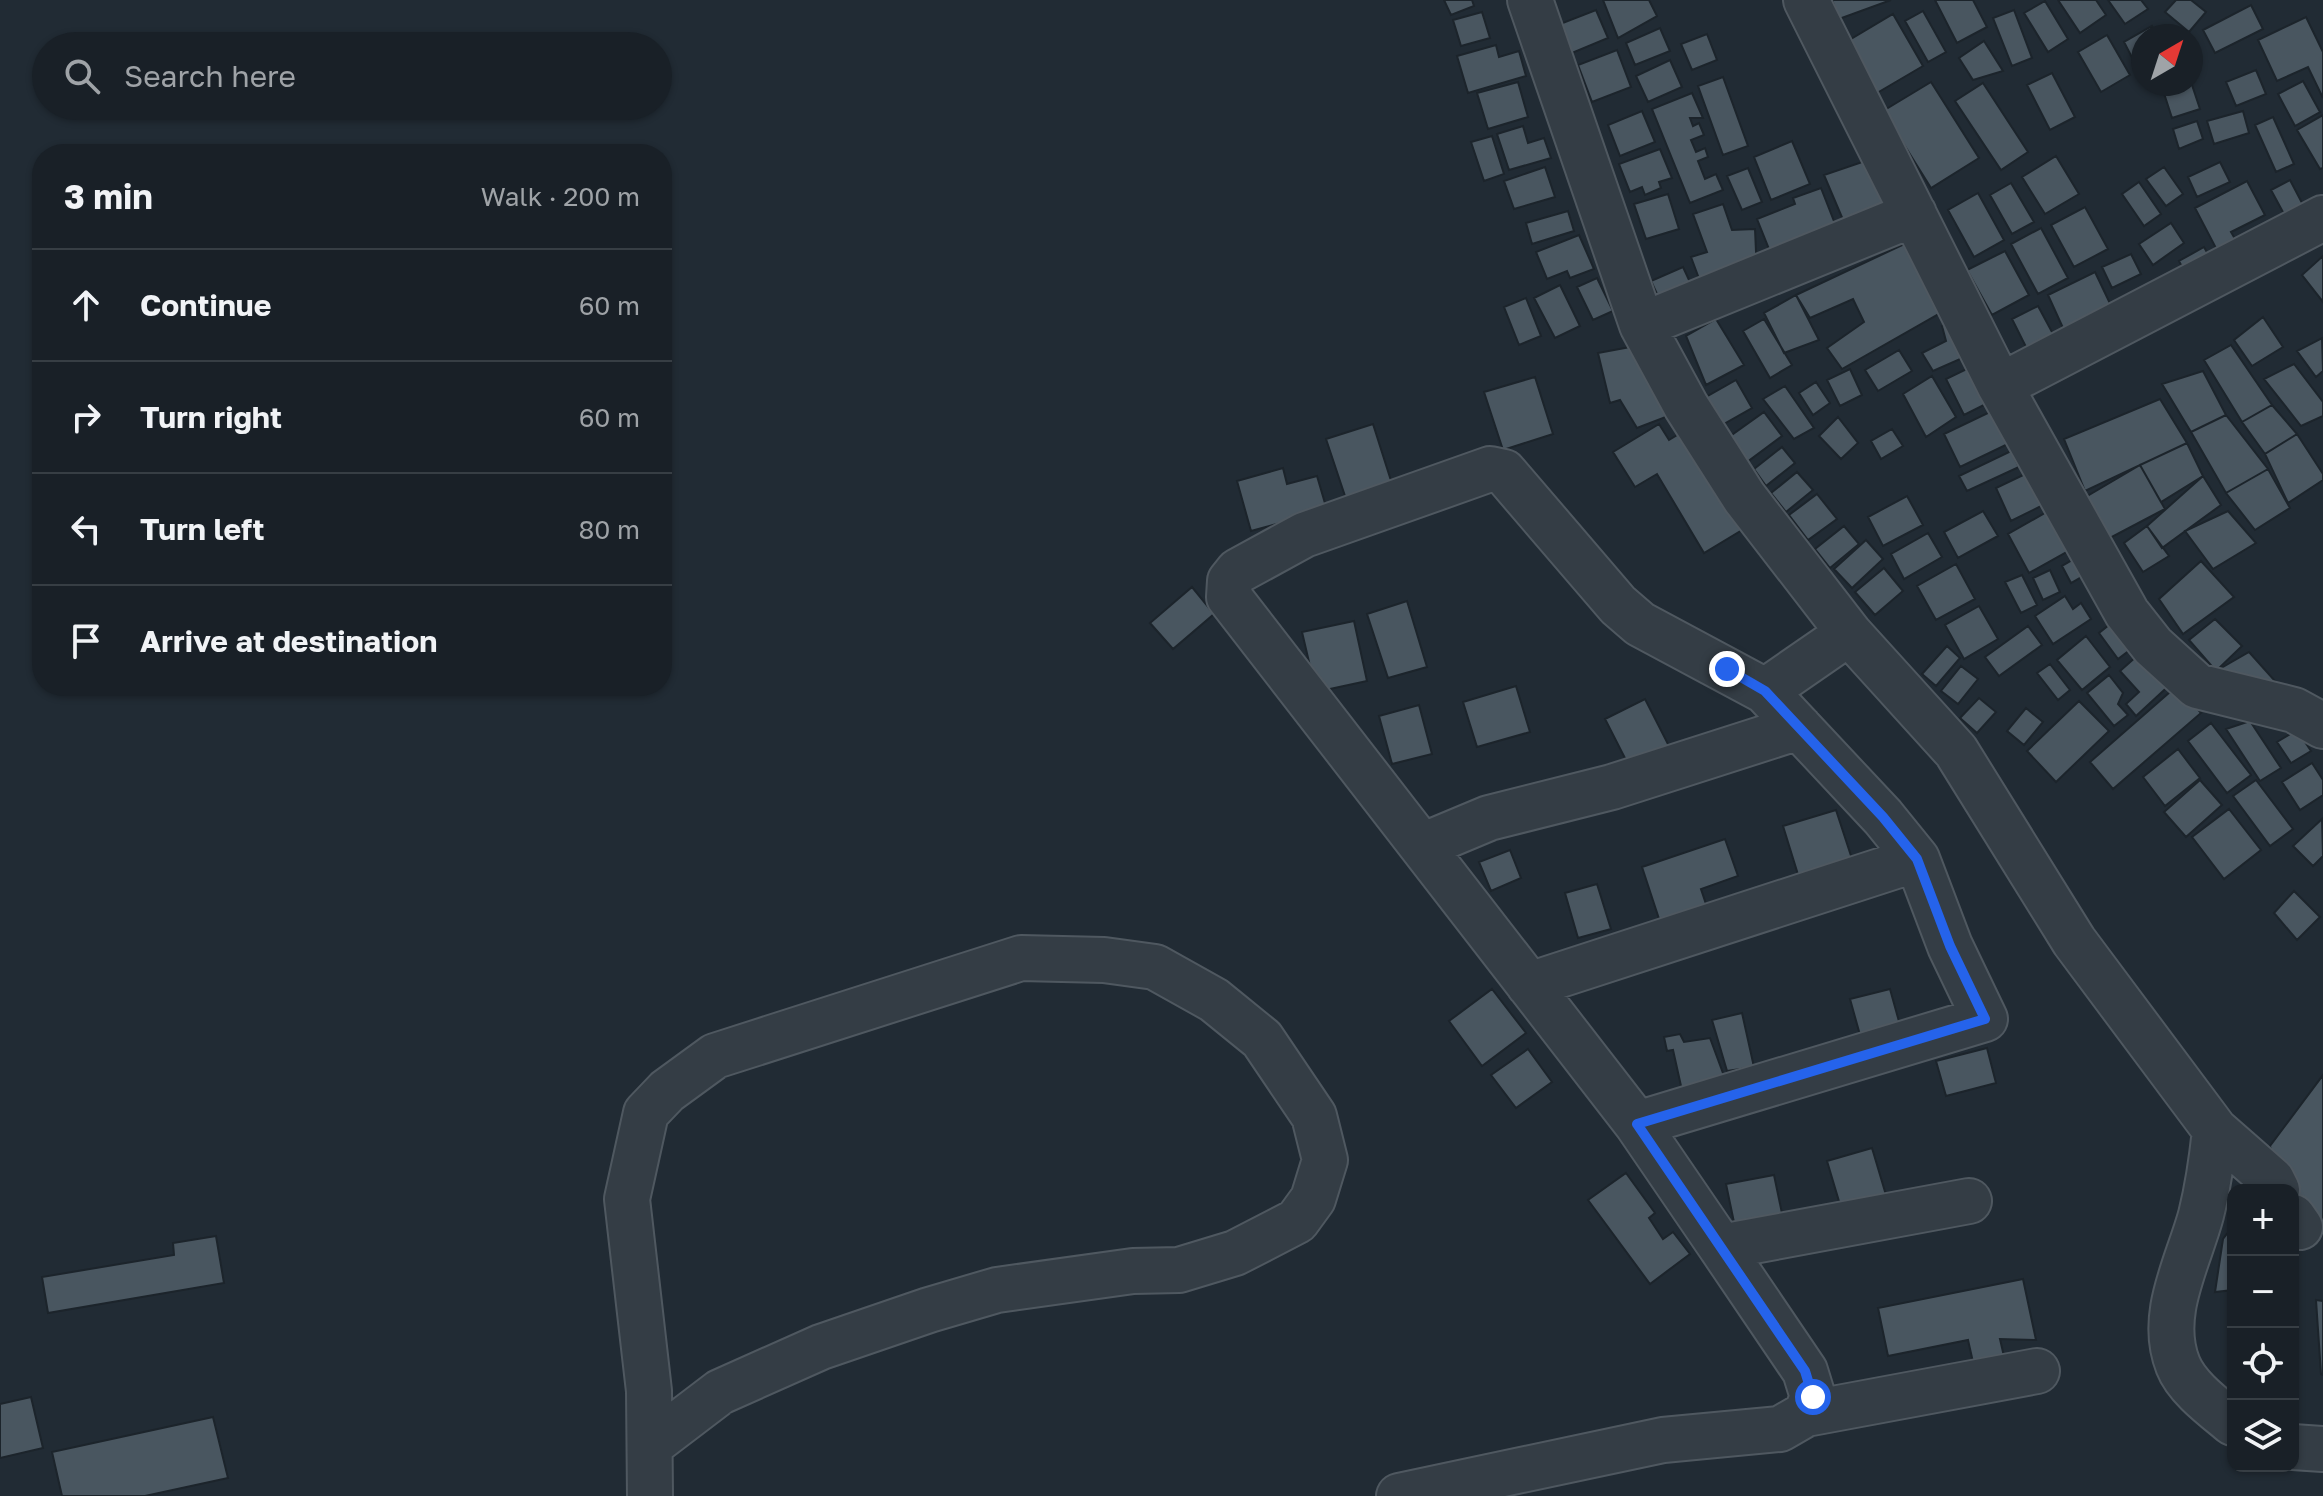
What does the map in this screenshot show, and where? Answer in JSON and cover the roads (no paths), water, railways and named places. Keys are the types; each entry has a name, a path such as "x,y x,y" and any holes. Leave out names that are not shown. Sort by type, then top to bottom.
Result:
{"street":[{"path":"1530,0 1642,325 1686,406 1744,497 1849,633 1956,751 1997,812 2029,871 2074,941 2215,1130 2274,1184"},
{"path":"1806,0 2000,386 2107,580 2153,646 2197,686 2294,710 2323,726"},
{"path":"1642,325 1914,214"},
{"path":"2000,386 2323,218"},
{"path":"1637,1124 1985,1019 1950,946 1917,859 1883,817 1765,691 1640,624 1618,605 1504,472 1490,469 1304,535 1238,571 1230,581 1229,597 1637,1124 1805,1371 1813,1397 1806,1414"},
{"path":"1765,691 1849,633"},
{"path":"1422,846 1489,818 1612,787 1799,727"},
{"path":"1529,985 1917,859"},
{"path":"650,1496 653,1443 627,1199 646,1113 667,1091 715,1056 1021,958 1104,960 1155,967 1214,1000 1262,1039 1314,1116 1325,1160 1313,1199 1297,1221 1235,1253 1179,1270 1133,1271 997,1290 929,1310 821,1347 720,1392 653,1443"},
{"path":"2215,1130 2200,1217 2181,1269 2171,1323 2178,1365 2201,1394 2227,1418"},
{"path":"1721,1247 1969,1201"},
{"path":"1399,1496 1663,1440 1780,1429 1806,1414 2037,1371"},
{"path":"2299,1447 2323,1449"}]}
